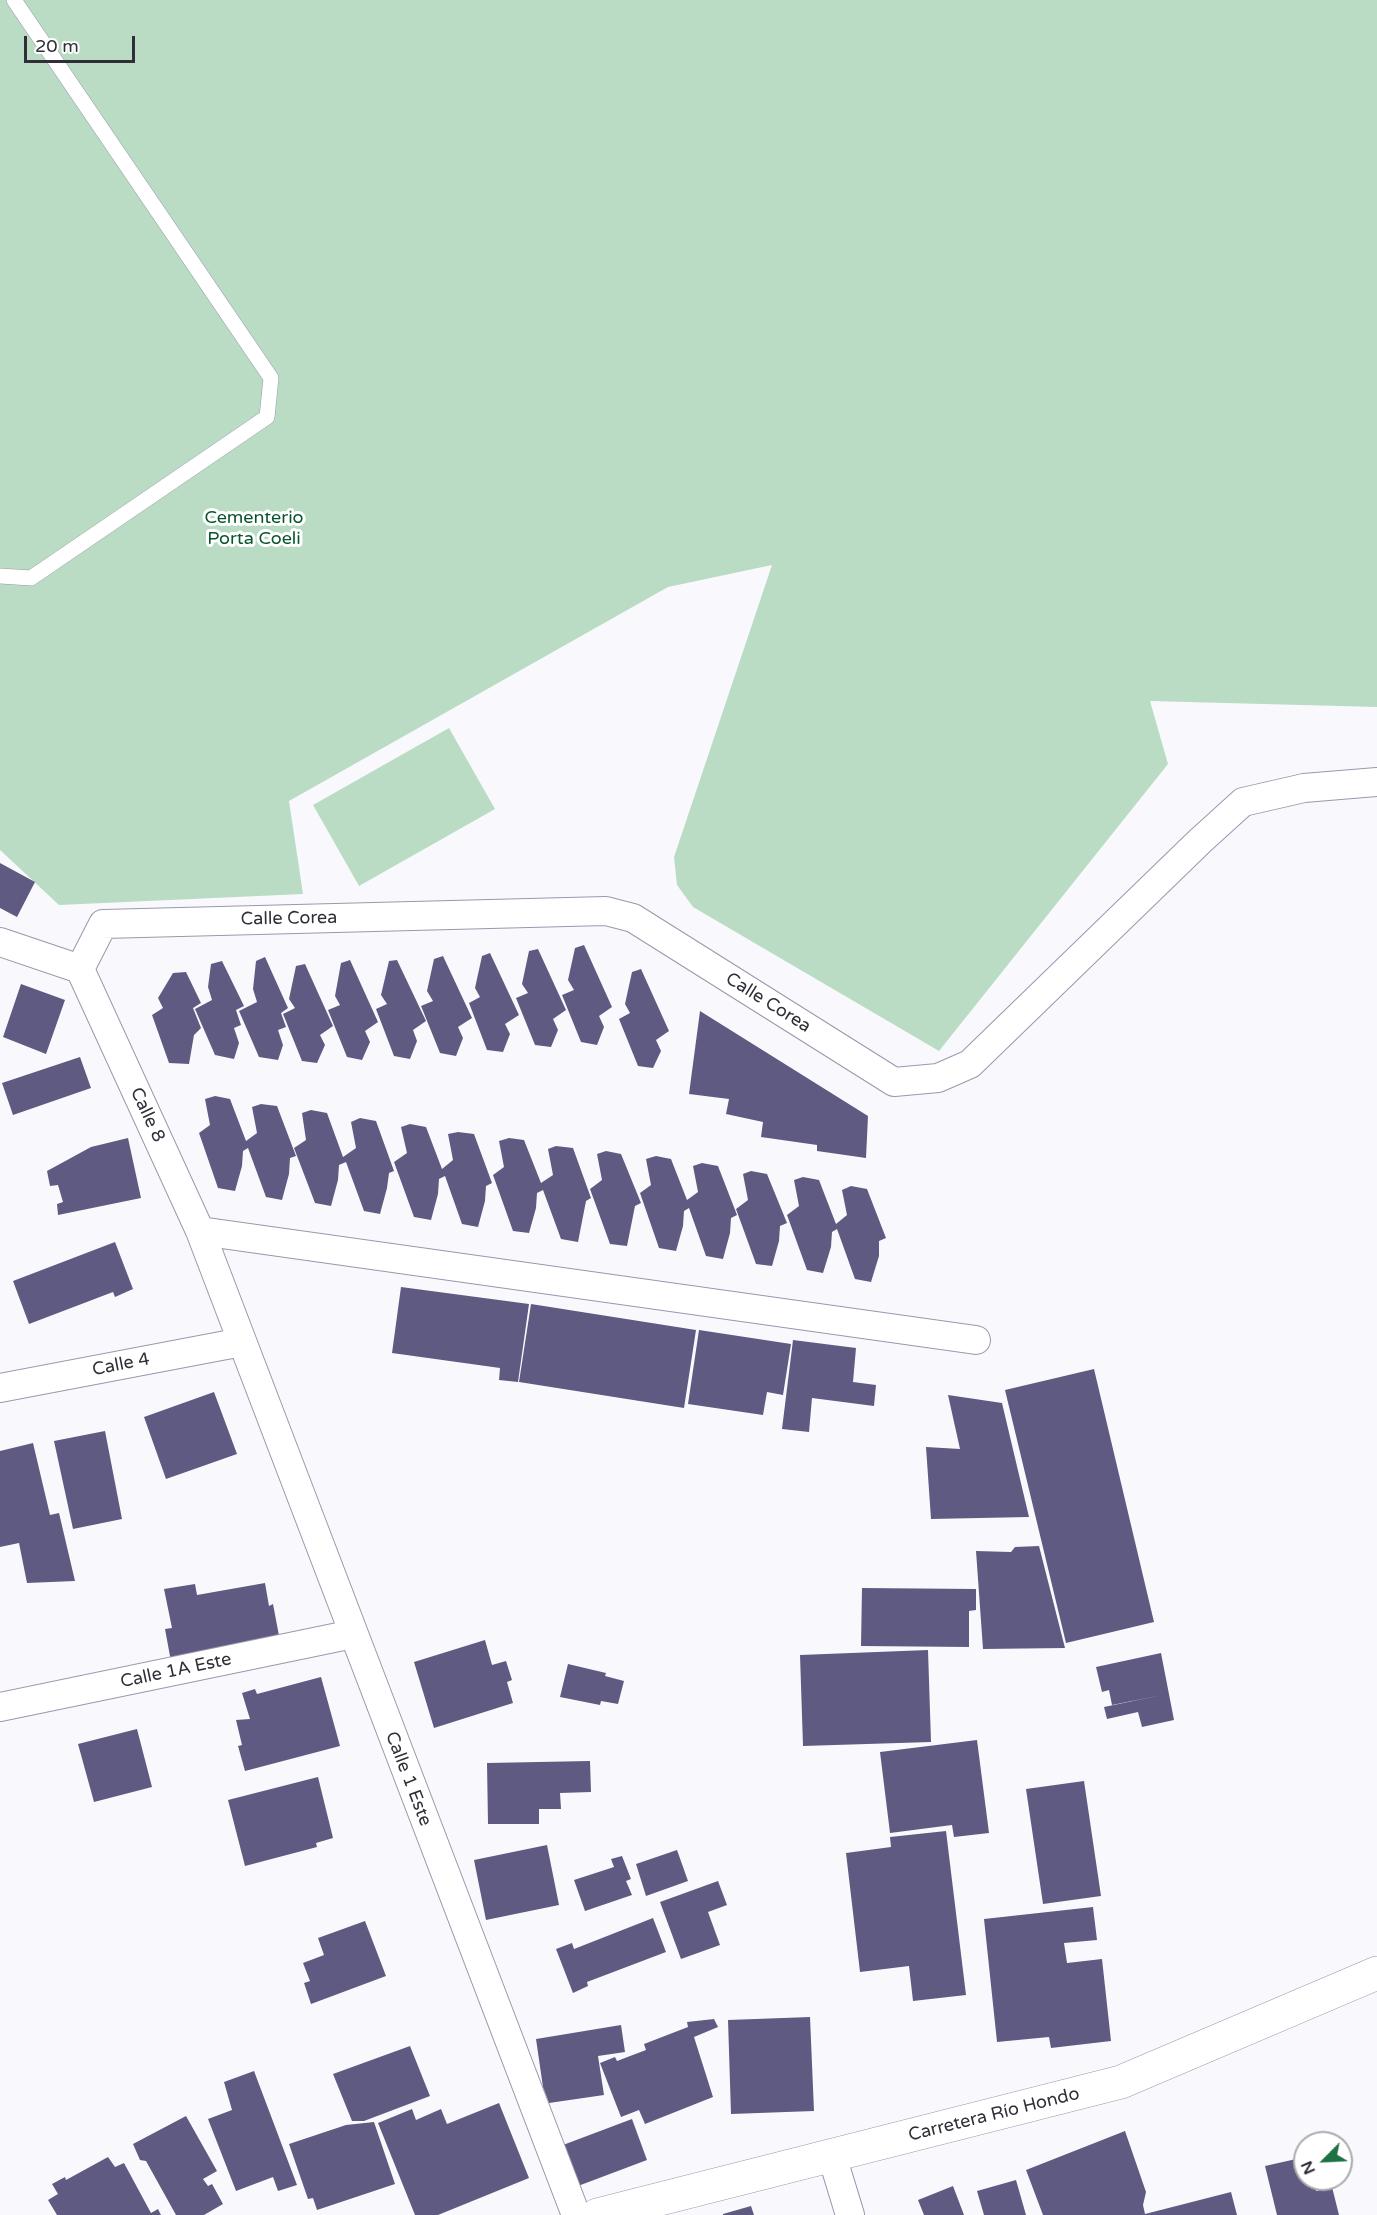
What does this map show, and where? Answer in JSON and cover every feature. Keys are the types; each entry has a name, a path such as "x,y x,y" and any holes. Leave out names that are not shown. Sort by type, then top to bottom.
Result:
{"street":[{"name":"Calle Corea","path":"80,969 103,924 606,911 633,918 894,1082 938,1078 970,1064 1243,802 1304,788 1377,782"},
{"path":"0,942 80,969"},
{"name":"Calle 8","path":"80,969 200,1231 242,1342"},
{"path":"200,1231 976,1340"},
{"name":"Calle 4","path":"0,1388 242,1342"},
{"name":"Calle 1 Este","path":"242,1342 576,2215"},
{"name":"Calle 1A Este","path":"0,1707 353,1634"},
{"name":"Carretera Río Hondo","path":"597,2215 1121,2082 1377,1973"},
{"path":"832,2156 850,2215"}],"lane":[{"path":"0,576 31,578 267,417 272,378 14,0"}],"green space":[{"name":"Cementerio Porta Coeli","path":"0,0 1377,0 1377,707 1150,701 1168,764 939,1051 693,907 677,885 674,857 772,565 668,587 289,801 303,894 59,905 0,850"},
{"path":"449,728 495,809 359,886 313,805"}],"building":[{"path":"0,863 35,882 17,917 0,908"},
{"path":"584,945 612,1007 599,1016 604,1027 597,1045 581,1042 562,995 574,990 568,980 575,948"},
{"path":"538,949 566,1010 553,1019 558,1030 551,1047 535,1045 516,998 528,993 522,984 529,951"},
{"path":"490,953 519,1015 505,1024 510,1034 503,1052 487,1050 469,1003 480,997 475,988 482,956"},
{"path":"443,956 472,1018 458,1027 463,1038 456,1056 440,1053 421,1006 433,1001 427,991 434,959"},
{"path":"265,957 288,1008 281,1013 286,1027 278,1030 283,1045 278,1060 259,1057 239,1011 257,1002 253,989 256,961"},
{"path":"350,960 378,1022 365,1031 370,1042 362,1060 347,1057 328,1010 340,1005 335,996 341,963"},
{"path":"397,960 426,1021 413,1030 417,1041 410,1059 394,1056 376,1009 387,1004 381,995 389,961"},
{"path":"222,961 244,1006 236,1010 241,1025 234,1028 239,1043 234,1059 215,1055 195,1009 212,1000 208,987 211,964"},
{"path":"305,964 333,1026 320,1035 325,1045 317,1063 302,1061 283,1014 295,1008 289,999 296,966"},
{"path":"641,969 669,1031 656,1040 661,1051 653,1068 638,1066 619,1019 630,1013 625,1004 632,972"},
{"path":"186,972 201,1003 193,1008 201,1028 194,1035 189,1064 169,1063 152,1015 163,1008 158,998 173,973"},
{"path":"21,984 65,1000 46,1054 3,1037"},
{"path":"700,1011 868,1116 866,1158 817,1151 817,1145 761,1137 763,1122 726,1114 729,1099 689,1094"},
{"path":"80,1057 91,1088 13,1115 2,1083"},
{"path":"215,1096 230,1099 246,1141 257,1133 252,1107 261,1104 277,1106 296,1156 290,1158 289,1174 282,1200 266,1197 248,1148 243,1151 242,1166 235,1191 218,1188 199,1133 210,1125 205,1099"},
{"path":"311,1110 327,1113 343,1157 356,1148 351,1122 360,1118 376,1121 394,1171 389,1173 380,1214 364,1211 346,1162 339,1165 338,1180 331,1206 315,1203 294,1148 306,1140 302,1113"},
{"path":"410,1124 426,1127 442,1169 453,1160 448,1134 458,1132 474,1134 492,1183 486,1186 485,1201 478,1227 462,1224 445,1176 439,1179 438,1194 431,1220 414,1217 394,1162 407,1153 401,1127"},
{"path":"128,1138 141,1198 58,1215 57,1204 63,1202 58,1185 50,1186 47,1171 91,1147"},
{"path":"509,1138 524,1140 541,1183 553,1175 548,1149 556,1146 573,1148 591,1198 586,1201 578,1242 561,1239 543,1190 537,1193 536,1208 529,1233 513,1231 493,1175 504,1167 499,1141"},
{"path":"606,1151 621,1154 641,1203 635,1206 627,1246 610,1244 590,1189 602,1180 597,1154"},
{"path":"656,1156 671,1159 687,1200 698,1192 693,1166 702,1163 718,1166 737,1215 731,1218 730,1233 723,1259 706,1256 689,1208 684,1211 683,1226 676,1251 659,1248 640,1193 651,1185 646,1159"},
{"path":"751,1171 767,1174 787,1223 780,1226 779,1241 772,1266 756,1264 736,1209 748,1200 743,1174"},
{"path":"803,1177 819,1180 836,1224 847,1215 842,1190 851,1186 867,1189 886,1238 879,1241 879,1256 871,1282 855,1279 837,1229 832,1232 831,1247 823,1273 807,1270 787,1215 799,1206 794,1180"},
{"path":"115,1242 133,1289 115,1297 113,1292 29,1324 13,1281"},
{"path":"401,1287 529,1304 518,1382 499,1380 500,1368 392,1353"},
{"path":"531,1304 696,1330 684,1408 519,1382"},
{"path":"699,1330 791,1344 783,1395 767,1392 763,1415 688,1404"},
{"path":"793,1340 856,1348 853,1382 876,1385 874,1406 812,1398 809,1432 782,1429"},
{"path":"1094,1369 1154,1622 1066,1643 1005,1390"},
{"path":"214,1392 237,1454 166,1479 144,1417"},
{"path":"948,1395 1002,1403 1029,1517 931,1519 926,1447 960,1449"},
{"path":"105,1431 122,1519 73,1529 54,1441"},
{"path":"33,1443 50,1515 59,1513 75,1581 27,1583 19,1543 0,1547 0,1451"},
{"path":"1039,1546 1065,1648 983,1649 976,1551 1011,1552 1015,1547"},
{"path":"265,1583 269,1606 273,1604 280,1641 172,1667 165,1629 172,1628 164,1589 195,1584 197,1595"},
{"path":"862,1588 976,1589 976,1610 969,1611 969,1647 861,1646"},
{"path":"485,1640 492,1665 506,1661 512,1680 507,1682 513,1703 434,1728 414,1662"},
{"path":"928,1650 931,1742 803,1746 800,1655"},
{"path":"1161,1653 1174,1720 1142,1727 1138,1712 1107,1719 1104,1707 1162,1695 1112,1705 1109,1690 1102,1692 1096,1667"},
{"path":"568,1664 606,1673 605,1676 624,1681 618,1704 601,1701 600,1705 560,1697"},
{"path":"321,1677 340,1746 245,1771 238,1746 242,1745 236,1720 250,1719 242,1693 255,1689 257,1694"},
{"path":"137,1729 152,1787 94,1802 78,1744"},
{"path":"977,1740 989,1833 954,1837 952,1825 890,1833 880,1752"},
{"path":"590,1761 591,1792 560,1793 561,1809 539,1809 539,1824 488,1824 487,1763"},
{"path":"318,1777 333,1838 316,1843 317,1847 245,1866 228,1800"},
{"path":"1084,1781 1101,1896 1043,1904 1026,1789"},
{"path":"946,1831 966,1995 913,2001 909,1966 860,1972 846,1853 891,1847 890,1837"},
{"path":"547,1845 559,1905 486,1920 474,1860"},
{"path":"677,1850 688,1881 646,1896 636,1864"},
{"path":"622,1856 631,1879 626,1881 632,1895 585,1911 574,1880 614,1867 611,1859"},
{"path":"718,1881 727,1905 708,1912 720,1945 681,1959 660,1902"},
{"path":"1093,1907 1097,1940 1064,1943 1067,1963 1102,1959 1111,2041 1051,2048 1049,2037 997,2042 984,1919"},
{"path":"653,1918 666,1952 587,1982 588,1986 573,1993 556,1949 572,1943 574,1949"},
{"path":"365,1921 386,1976 311,2004 304,1983 310,1981 303,1963 324,1955 318,1938"},
{"path":"810,2017 814,2111 731,2114 728,2020"},
{"path":"714,2019 718,2027 694,2037 713,2097 645,2124 639,2110 621,2117 600,2063 615,2057 617,2061 646,2050 644,2044 688,2027 687,2022"},
{"path":"621,2025 625,2052 598,2056 604,2095 549,2103 543,2087 536,2039"},
{"path":"410,2046 430,2096 364,2121 352,2121 333,2074"},
{"path":"254,2071 297,2185 278,2191 273,2177 236,2191 208,2119 232,2110 224,2082"},
{"path":"499,2103 529,2178 438,2215 415,2215 378,2123 412,2109 416,2120 441,2109 447,2124"},
{"path":"186,2116 217,2171 203,2179 208,2186 212,2184 223,2204 204,2215 176,2215 146,2161 140,2160 133,2144"},
{"path":"632,2119 647,2160 578,2186 563,2145"},
{"path":"374,2122 395,2184 317,2210 313,2198 308,2199 289,2144 346,2125"},
{"path":"1125,2131 1146,2192 1143,2205 1145,2214 1231,2192 1237,2215 1043,2215 1026,2170"},
{"path":"108,2157 115,2167 124,2163 151,2213 158,2209 161,2215 57,2215 48,2200 58,2194 52,2184 65,2177 66,2180"},
{"path":"1293,2160 1293,2191 1333,2191 1339,2215 1277,2215 1265,2166"},
{"path":"1016,2180 1026,2215 984,2215 977,2191"},
{"path":"953,2186 964,2215 924,2215 918,2200"},
{"path":"751,2206 754,2215 723,2215 723,2214"}]}
